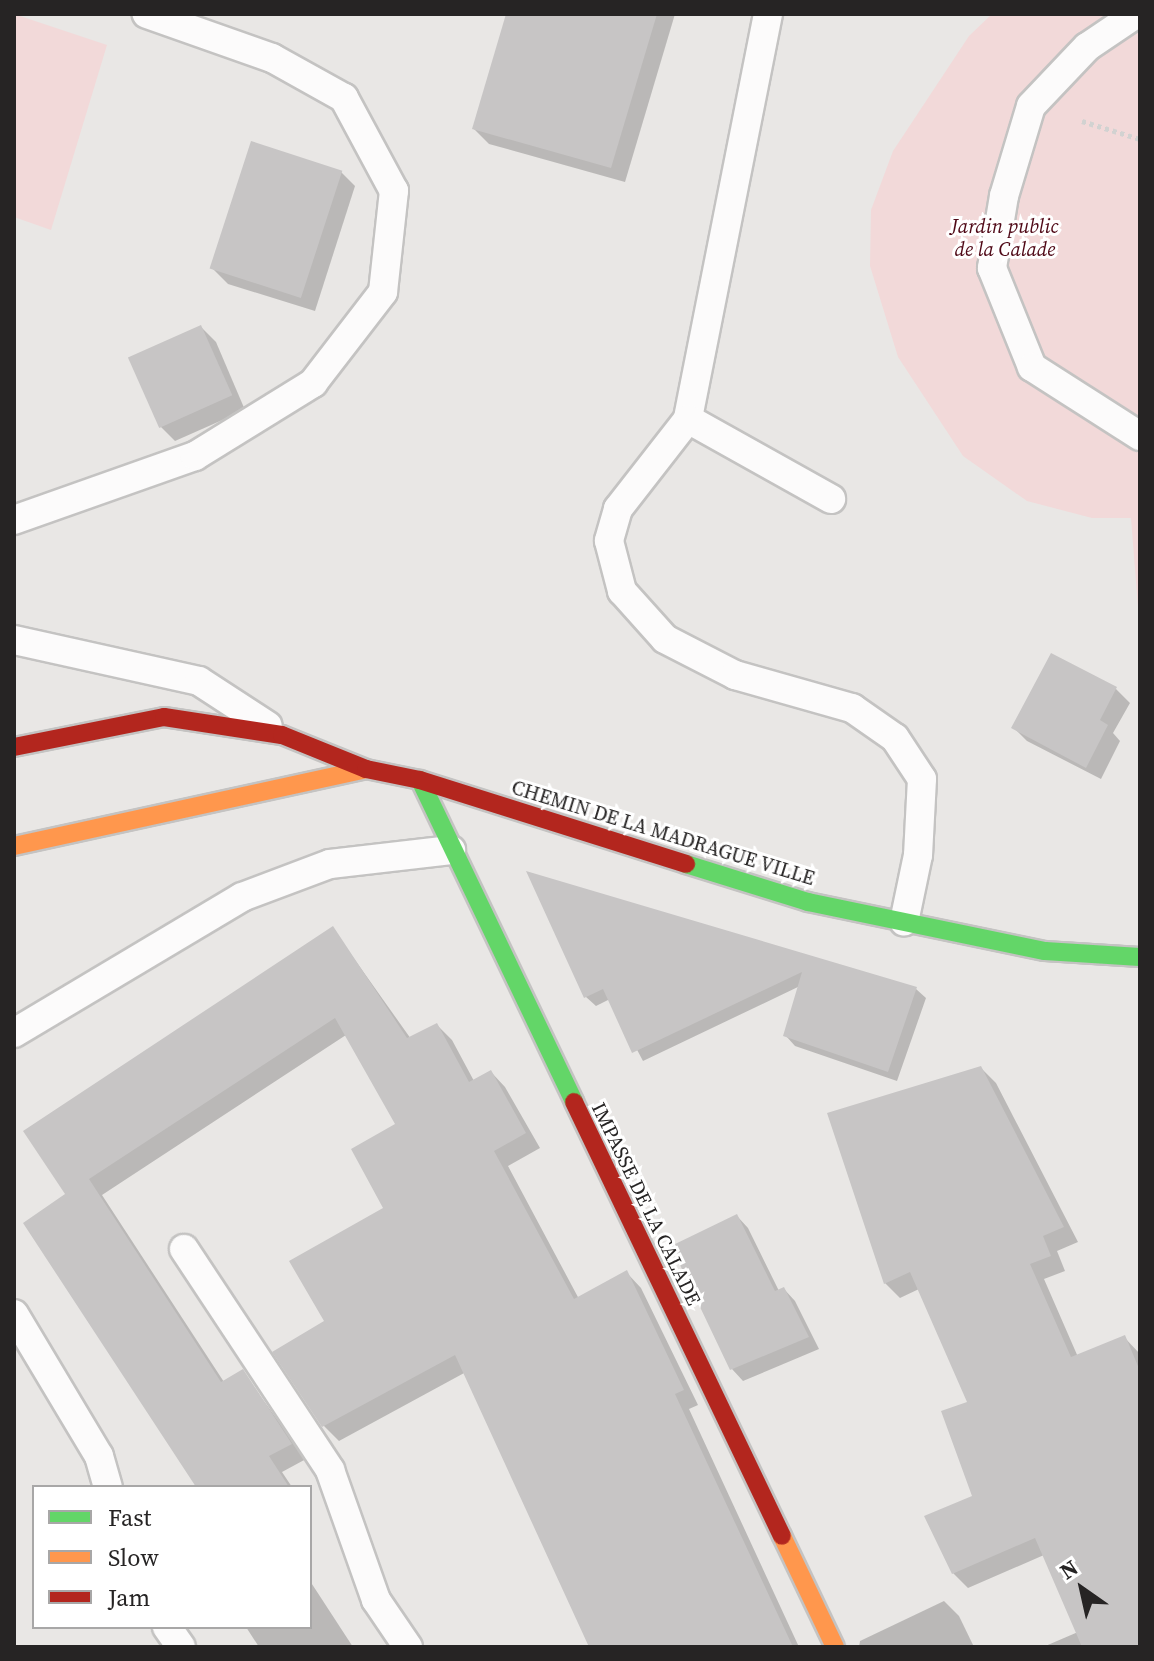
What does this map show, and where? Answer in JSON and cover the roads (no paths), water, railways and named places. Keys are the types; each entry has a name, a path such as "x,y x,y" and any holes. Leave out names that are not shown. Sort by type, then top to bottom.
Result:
{"street":[{"name":"CHEMIN DE LA MADRAGUE VILLE","path":"14,747 164,717 282,735 366,769 420,780 735,882 1045,951 1140,957"},
{"name":"CHEMIN DE LA MADRAGUE VILLE","path":"14,846 366,769"},
{"name":"IMPASSE DE LA CALADE","path":"420,780 835,1647"}],"lane":[{"path":"14,520 195,456 313,383 383,292 394,191 344,98 272,58 147,14"},
{"path":"768,14 688,419 618,509 609,541 622,591 665,639 735,675 852,708 895,738 922,779 918,855 904,922"},
{"path":"1136,14 1087,47 1031,106 1004,196 992,268 1032,367 1140,436"},
{"path":"688,419 831,499"},
{"path":"14,640 199,681 282,735"},
{"path":"14,1033 242,897 330,864 451,850"},
{"path":"184,1249 330,1470 376,1600 408,1647"},
{"path":"14,1314 99,1456 107,1485"},
{"path":"168,1629 181,1647"}],"park label":[{"name":"Jardin public de la Calade","path":"1005,238"}]}
